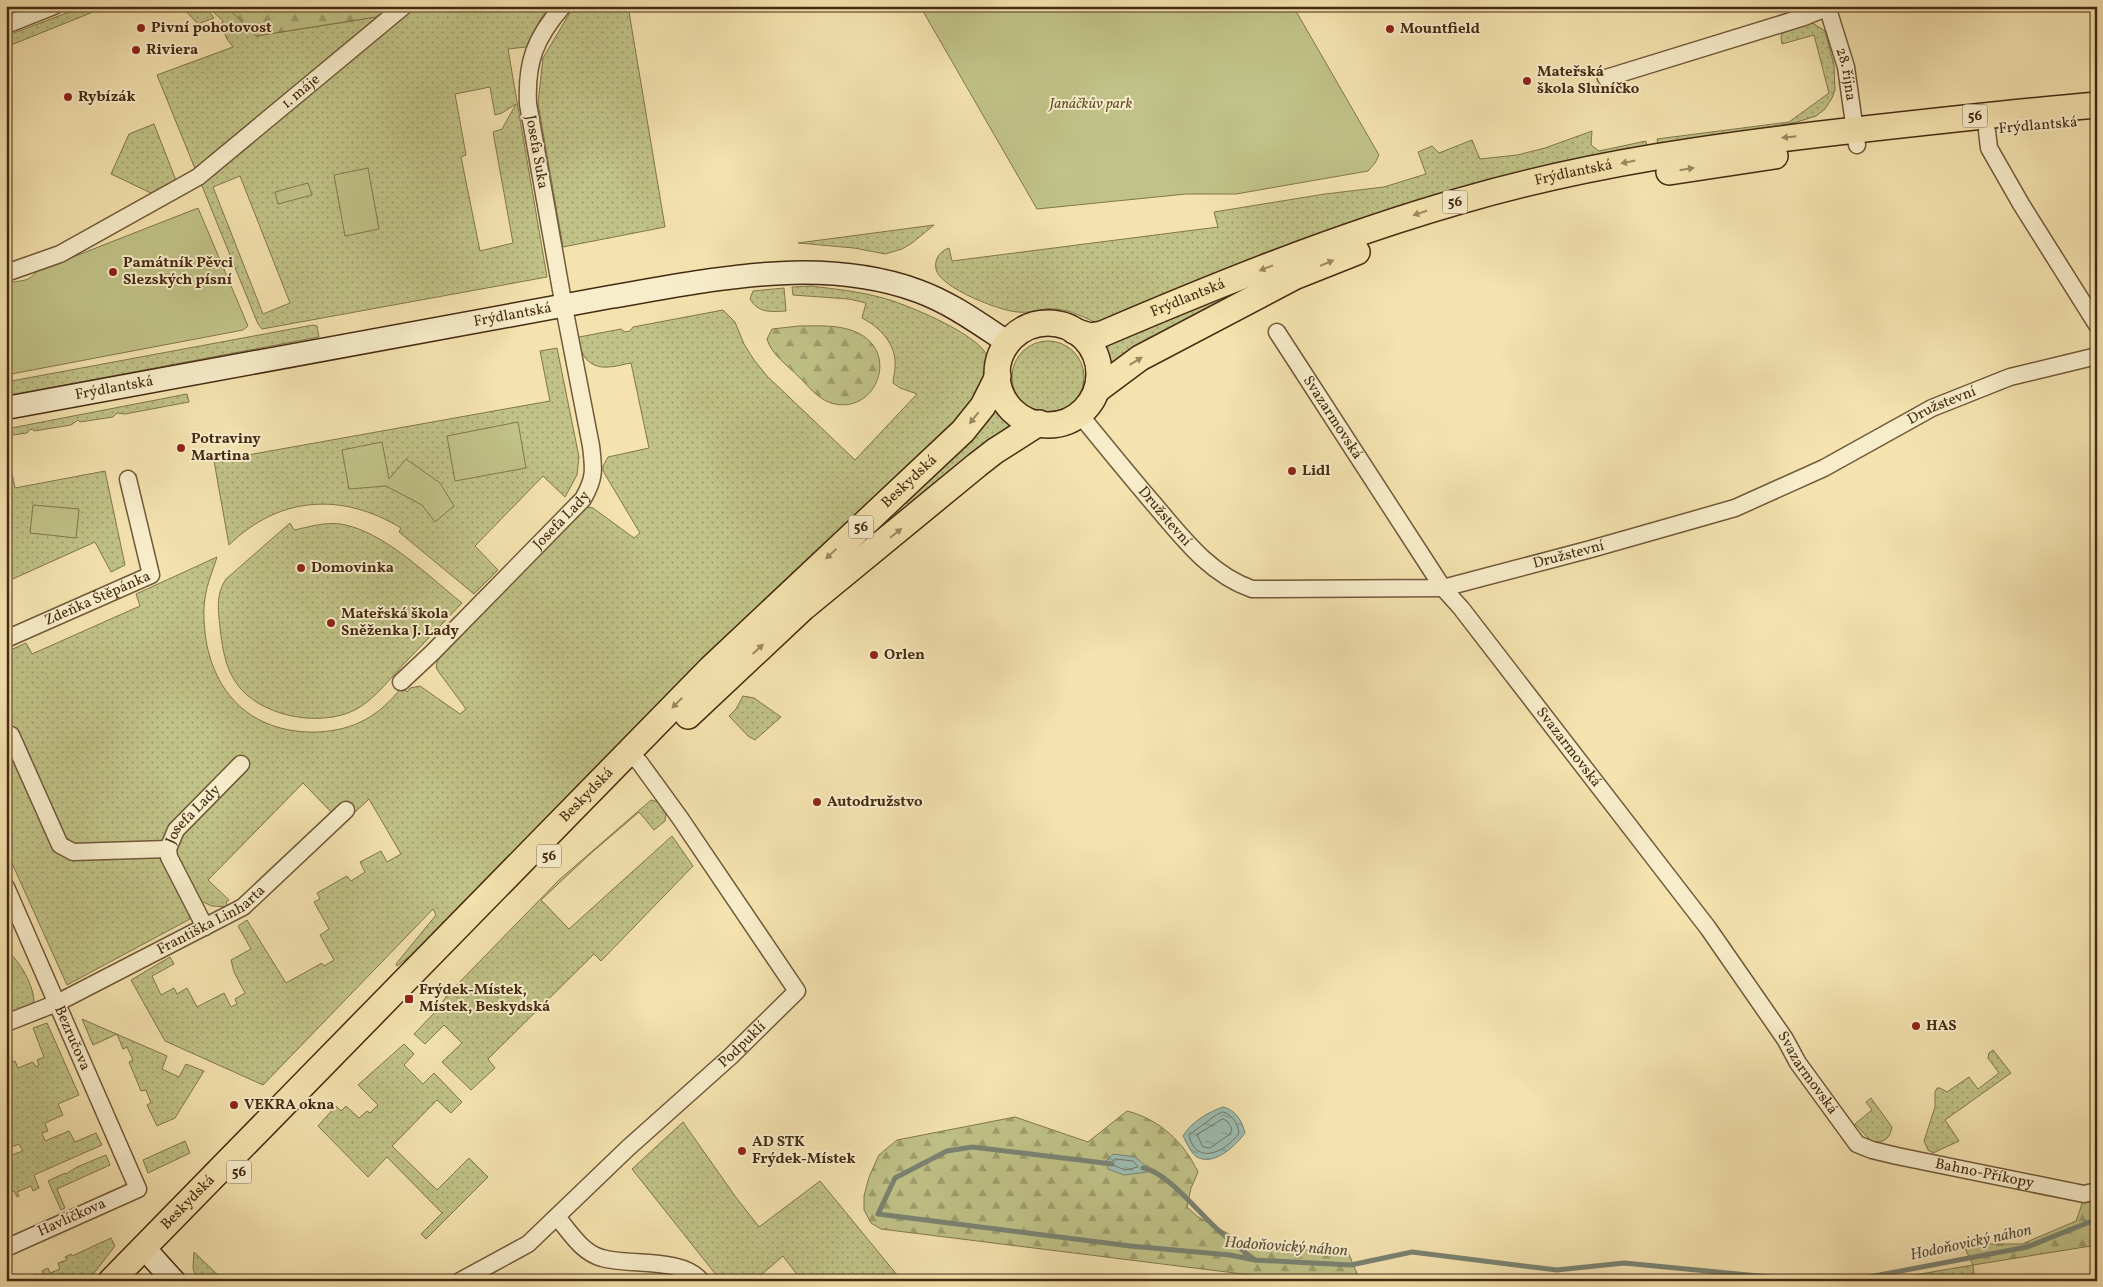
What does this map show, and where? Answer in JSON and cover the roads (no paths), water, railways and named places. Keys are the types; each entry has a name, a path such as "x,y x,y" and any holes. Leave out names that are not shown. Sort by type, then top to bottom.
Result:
{"main road":[{"name":"Frýdlantská","path":"1098,390 1140,358 1260,294 1335,260 1465,217 1587,187 1972,116 2097,105"},
{"name":"Frýdlantská","path":"1074,331 1090,336 1102,334 1190,297 1328,244 1485,194 1586,170 1670,154 1787,137 1856,137 1987,131 2097,121"},
{"name":"56","path":"1074,331 1057,324 1038,323 1021,330 1008,342 1000,359 998,376 1001,395 1012,411 1020,417 1039,424 1060,424 1080,414 1093,400 1098,390"},
{"path":"1074,331 1088,345 1093,354 1098,372 1098,390"},
{"name":"Beskydská","path":"110,1281 149,1253 634,757 788,594 963,431 983,406 998,376"},
{"name":"Beskydská","path":"634,757 722,682 803,608 983,460 1039,424"},
{"name":"Beskydská","path":"134,1281 149,1253"}],"street":[{"path":"6,25 54,6"},
{"name":"1. máje","path":"6,273 60,254 198,177 404,6"},
{"name":"Josefa Suka","path":"563,6 549,22 533,52 527,79 528,104 564,307"},
{"path":"1606,78 1804,17 1829,7"},
{"name":"28. října","path":"1829,7 1846,67 1856,137"},
{"path":"1987,131 1989,148 1998,164 2097,325"},
{"name":"Frýdlantská","path":"6,408 564,307 610,297 697,282 768,273 826,272 869,278 919,291 970,316 1008,342"},
{"name":"Josefa Lady","path":"401,682 432,654 583,499 592,483 594,465 591,446 564,307"},
{"name":"Svazarmovská","path":"1277,332 1443,588 1461,608 1708,928 1785,1039 1798,1063 1857,1144 1872,1150"},
{"name":"Družstevní","path":"1080,414 1195,552 1220,572 1243,586 1252,590 1443,588 1735,508 1824,468 1932,408 2010,377 2097,356"},
{"name":"Zdeňka Štěpánka","path":"6,639 152,575 128,479"},
{"path":"10,735 60,845 73,852 168,849"},
{"name":"Podpuklí","path":"460,1281 528,1244 628,1148 731,1056 797,990 686,826 634,757"},
{"name":"Josefa Lady","path":"205,927 169,857 168,849 176,830 242,764"},
{"name":"Františka Linharta","path":"6,1024 57,1003 243,907 346,810"},
{"name":"Bezručova","path":"6,887 138,1189"},
{"name":"Bahno-Příkopy","path":"1872,1150 2084,1194 2097,1191"},
{"name":"Havlíčkova","path":"6,1248 138,1189"},
{"path":"557,1217 579,1243 601,1258 674,1267 697,1275 702,1281"},
{"path":"149,1253 174,1281"}],"water":[{"path":"1223,1107 1228,1108 1238,1117 1245,1133 1225,1153 1212,1159 1199,1158 1191,1152 1183,1136 1200,1118"},
{"path":"1113,1154 1135,1157 1150,1169 1148,1172 1124,1175 1108,1169 1106,1161"}],"waterway":[{"name":"Hodoňovický náhon","path":"1112,1164 972,1147 947,1151 895,1178 878,1214 1130,1246 1230,1255 1255,1260 1351,1265 1412,1252 1557,1270 1624,1263 1811,1281"},
{"path":"1143,1168 1162,1176 1216,1228 1255,1260"},
{"name":"Hodoňovický náhon","path":"1848,1281 2027,1247 2097,1219"}],"place":[{"name":"Pivní pohotovost","path":"141,28"},
{"name":"Mountfield","path":"1390,29"},
{"name":"Riviera","path":"136,50"},
{"name":"Mateřská škola Sluníčko","path":"1527,81"},
{"name":"Rybízák","path":"68,97"},
{"name":"Památník Pěvci Slezských písní","path":"113,272"},
{"name":"Potraviny Martina","path":"181,448"},
{"name":"Lidl","path":"1292,471"},
{"name":"Domovinka","path":"301,568"},
{"name":"Mateřská škola Sněženka J. Lady","path":"331,623"},
{"name":"Orlen","path":"874,655"},
{"name":"Autodružstvo","path":"817,802"},
{"name":"Frýdek-Místek, Místek, Beskydská","path":"409,999"},
{"name":"HAS","path":"1916,1026"},
{"name":"VEKRA okna","path":"234,1105"},
{"name":"AD STK Frýdek-Místek","path":"742,1151"}],"park label":[{"name":"Janáčkův park","path":"1091,104"}]}
